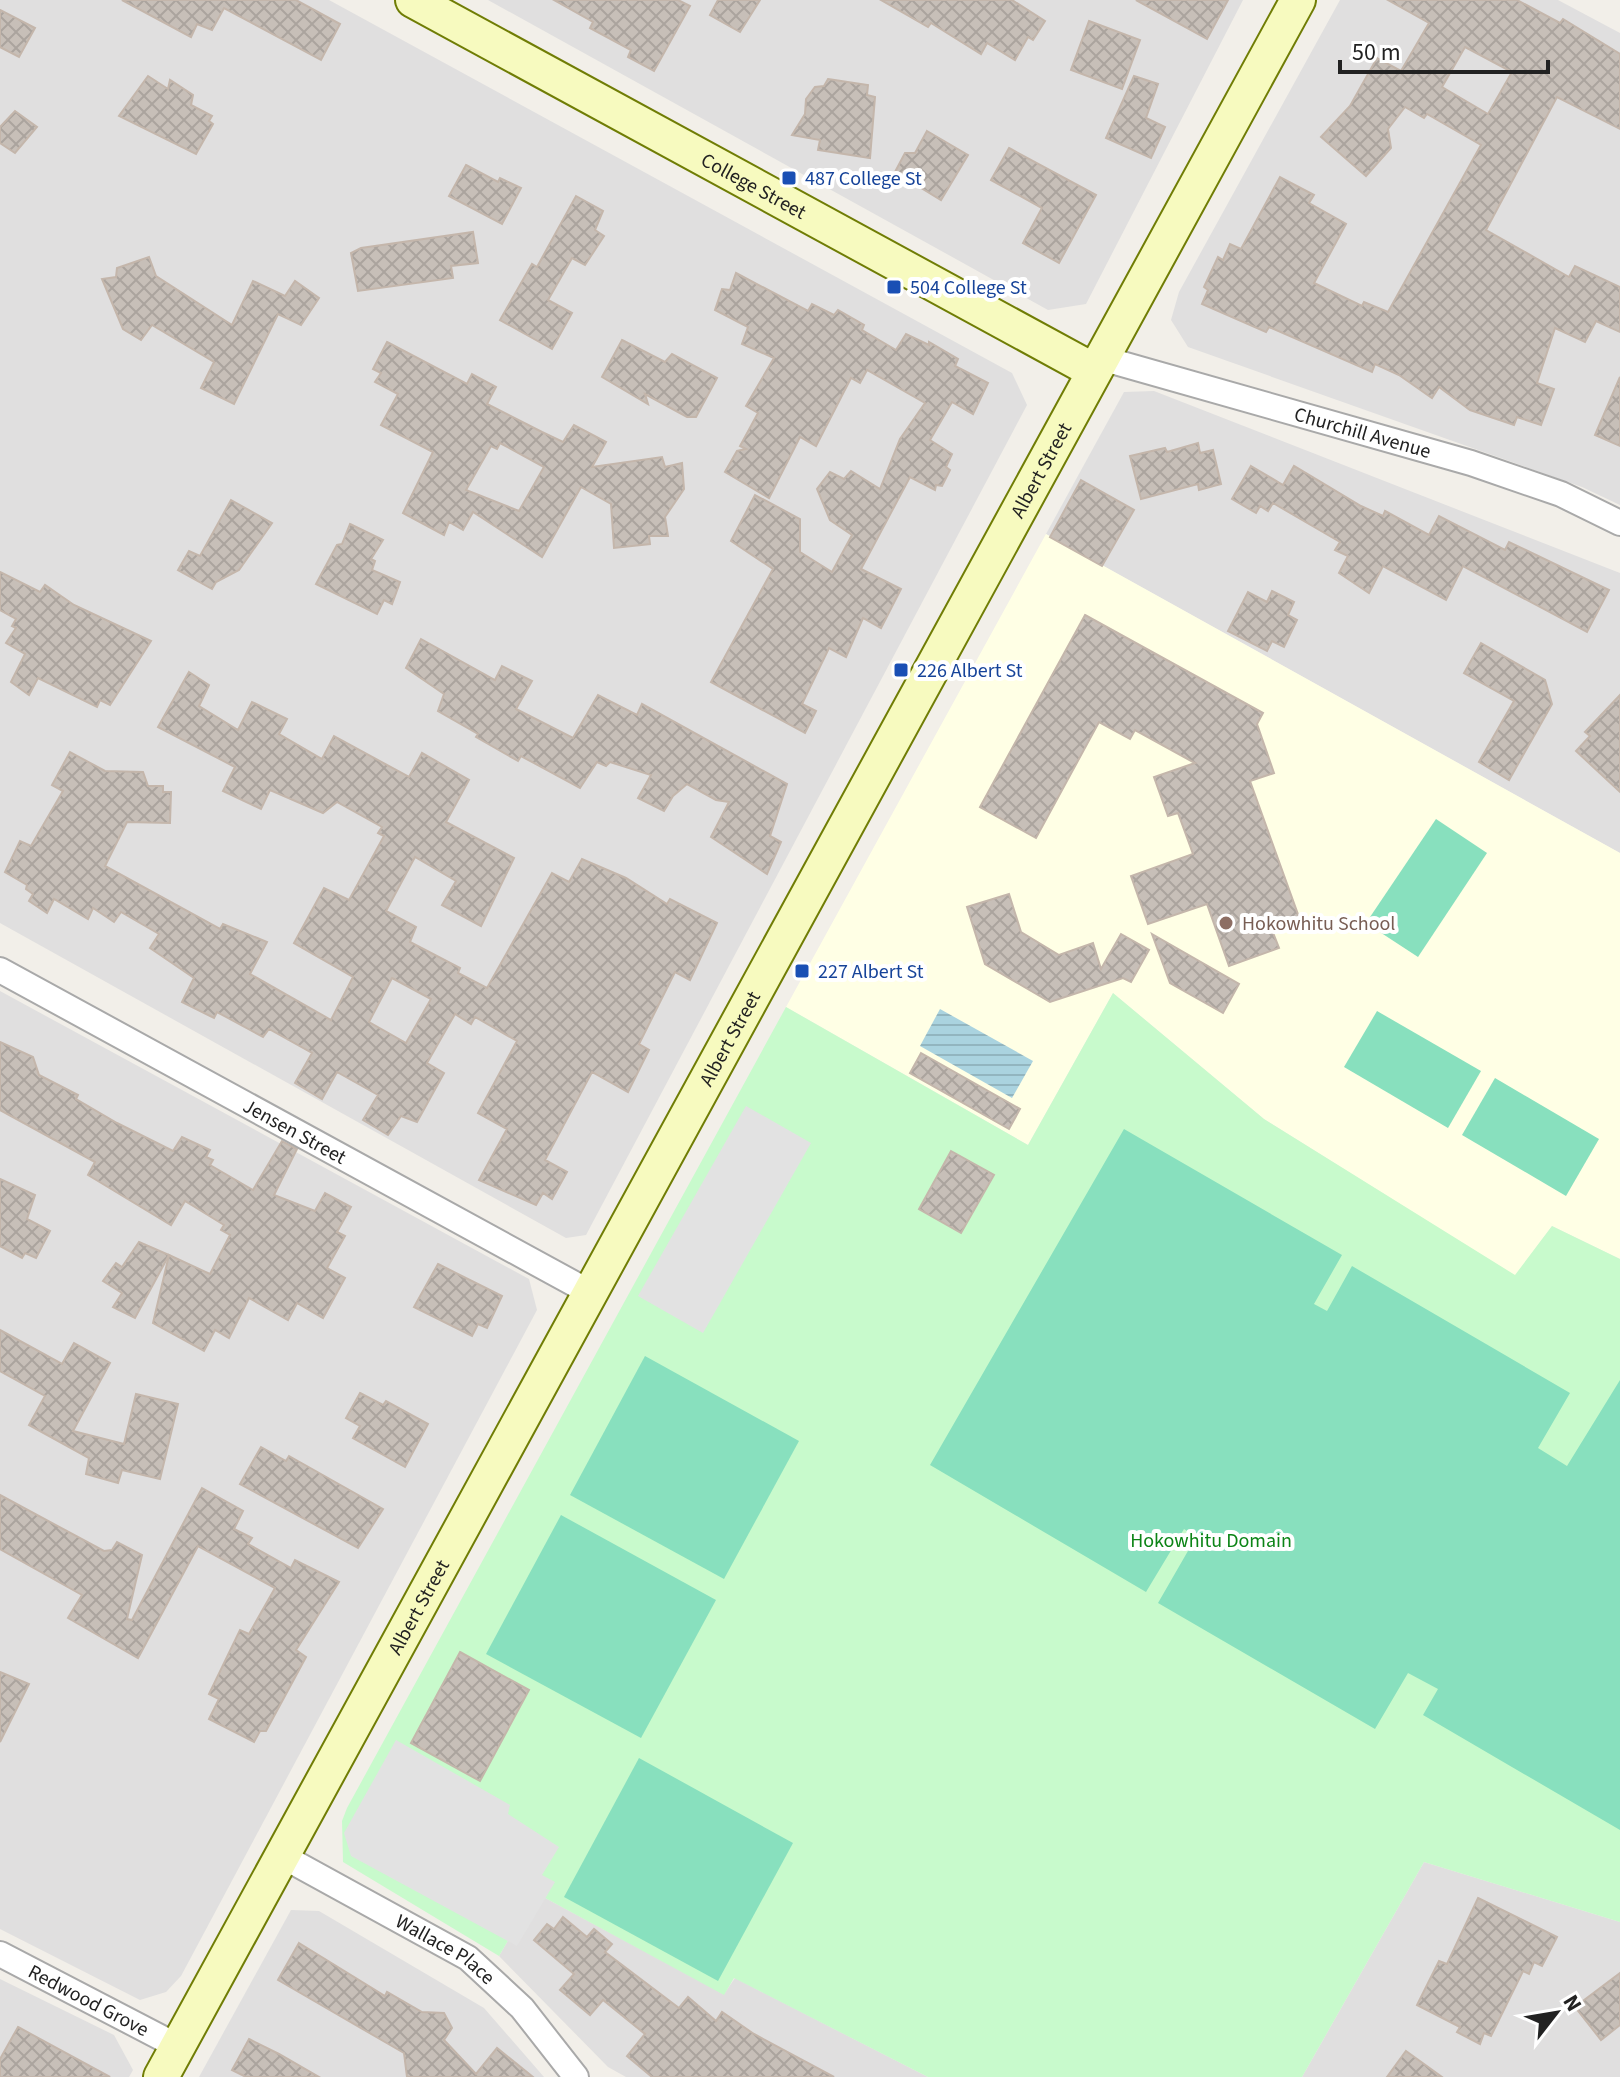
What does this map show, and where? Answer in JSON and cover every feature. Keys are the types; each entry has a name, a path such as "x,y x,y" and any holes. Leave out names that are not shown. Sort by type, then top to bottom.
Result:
{"main road":[{"name":"College Street","path":"413,0 1098,365"},
{"name":"Albert Street","path":"161,2077 1298,0"}],"street":[{"name":"Churchill Avenue","path":"1098,365 1471,463 1561,494 1620,523"},
{"name":"Jensen Street","path":"0,970 591,1293"},
{"name":"Wallace Place","path":"284,1857 468,1958 522,2008 576,2077"},
{"name":"Redwood Grove","path":"0,1954 177,2046"}],"shaded area":[{"path":"0,0 329,0 1012,373 1027,405 586,1235 566,1238 0,923"},
{"path":"488,0 1243,0 1086,304 1048,310"},
{"path":"1340,0 1558,0 1620,33 1620,505 1582,487 1188,347 1171,320 1179,292"},
{"path":"1154,391 1620,573 1620,853 1046,534 1124,392"},
{"name":"Hokowhitu School","path":"1046,534 1620,853 1620,1259 1552,1226 1515,1276 1264,1119 1113,993 1028,1145 786,1007"},
{"path":"0,991 529,1279 537,1310 181,1976 166,1992 140,2000 0,1929"},
{"path":"746,1106 811,1143 703,1333 638,1296"},
{"path":"396,1740 510,1805 508,1814 559,1847 542,1875 555,1882 517,1946 351,1856 344,1833"},
{"path":"1424,1862 1620,1922 1620,2077 1302,2077"},
{"path":"536,1893 724,1994 735,1978 928,2077 626,2077 608,2067 499,1956"},
{"path":"291,1910 319,1911 484,2008 544,2077 199,2077"},
{"path":"0,1979 114,2035 133,2070 129,2077 0,2077"}],"green space":[{"path":"1436,819 1487,853 1418,957 1366,923"},
{"name":"Hokowhitu Domain","path":"1113,993 1264,1119 1515,1275 1552,1226 1620,1259 1620,1922 1424,1862 1302,2077 928,2077 734,1978 724,1995 536,1893 499,1956 343,1862 342,1821 347,1808 786,1007 1028,1145"},
{"path":"1377,1011 1481,1071 1448,1128 1344,1067"},
{"path":"1495,1078 1599,1139 1566,1196 1462,1135"},
{"path":"1124,1129 1342,1255 1314,1304 1327,1311 1352,1266 1570,1393 1538,1448 1567,1466 1620,1380 1620,1830 1423,1715 1438,1689 1408,1673 1375,1729 1158,1603 1196,1537 1184,1529 1146,1592 930,1465"},
{"path":"645,1356 799,1441 724,1579 570,1495"},
{"path":"561,1515 716,1600 641,1738 486,1654"},
{"path":"639,1758 793,1843 718,1981 564,1897"}],"water":[{"path":"940,1009 1033,1061 1012,1098 920,1046"}],"building":[{"path":"122,0 296,0 340,24 321,60 224,8 212,30 197,24 191,37"},
{"path":"554,0 678,0 690,6 654,71 628,57 631,50 590,28 593,22"},
{"path":"718,0 760,0 740,32 710,15"},
{"path":"881,0 1012,0 1045,21 1033,40 1028,37 1015,60 987,43 981,54 931,23 928,27"},
{"path":"1136,0 1228,0 1207,39"},
{"path":"1388,0 1517,0 1560,23 1563,19 1620,54 1620,129 1557,97 1486,230 1569,277 1575,266 1620,287 1620,332 1596,321 1585,342 1555,328 1537,383 1554,389 1541,425 1517,417 1514,425 1470,410 1439,387 1432,398 1399,375 1375,364 1372,372 1269,327 1266,332 1202,304 1208,290 1204,287 1218,257 1223,260 1230,244 1241,249 1280,177 1314,195 1309,203 1346,224 1314,283 1362,306 1364,302 1388,312 1481,145 1427,114 1424,118 1405,107 1388,129 1391,148 1366,176 1321,137 1350,106 1377,58 1401,71 1429,23","holes":["1465,47 1512,72 1488,114 1442,87"]},
{"path":"0,10 35,28 19,57 0,47"},
{"path":"1089,21 1140,40 1122,89 1071,70"},
{"path":"148,76 168,89 170,80 193,95 191,105 212,116 209,121 213,124 196,154 119,116"},
{"path":"1134,76 1158,84 1146,118 1165,127 1151,158 1106,138"},
{"path":"828,79 868,85 867,95 875,97 870,158 818,150 820,140 792,135 805,114 806,99 815,87 824,86"},
{"path":"15,111 37,127 15,153 0,143 0,127"},
{"path":"927,131 968,155 941,200 895,172 905,153 915,153"},
{"path":"1009,148 1096,195 1059,263 1023,243 1042,208 991,180"},
{"path":"466,165 498,182 500,178 521,188 502,224 449,196"},
{"path":"576,196 603,211 595,230 604,236 585,265 572,258 548,300 572,313 552,349 500,320 532,264 537,267"},
{"path":"473,232 478,263 451,266 453,278 358,291 351,253 361,248"},
{"path":"149,257 156,276 232,325 253,281 285,296 295,281 319,298 301,325 278,314 234,404 201,388 214,362 152,325 141,340 123,329 102,279 116,277 117,268"},
{"path":"736,273 808,311 812,304 834,315 838,310 864,325 862,330 896,350 906,334 929,345 929,342 958,359 955,366 988,383 973,414 952,402 930,440 952,454 946,467 950,470 942,486 936,485 935,490 910,477 861,569 901,589 881,628 863,618 846,657 829,648 802,704 816,711 805,733 711,682 773,569 731,541 755,495 800,519 800,552 832,572 852,535 830,520 817,489 830,472 844,479 851,471 880,489 900,439 925,403 867,370 860,383 851,378 816,446 800,437 769,498 725,472 737,451 746,449 740,446 758,413 746,406 774,358 742,344 748,327 715,310 722,289 730,290"},
{"path":"622,340 665,362 672,354 717,378 696,417 687,417 645,394 648,404 602,377"},
{"path":"387,342 467,384 472,374 496,387 487,404 542,432 563,442 574,425 606,442 592,467 662,457 665,467 682,463 684,489 665,517 668,536 649,536 650,544 614,548 611,504 581,487 542,557 473,512 463,530 449,522 444,535 403,513 433,452 381,425 398,394 375,382 381,373 373,369","holes":["500,443 544,467 519,511 466,490 491,446 497,449"]},
{"path":"1620,377 1620,446 1595,435"},
{"path":"1198,443 1200,453 1213,450 1221,484 1199,490 1198,484 1141,499 1130,456 1165,448 1167,452"},
{"path":"1251,466 1283,485 1294,466 1361,506 1383,516 1385,511 1429,535 1439,516 1505,550 1509,542 1609,590 1587,632 1463,566 1446,600 1383,566 1369,593 1339,573 1348,556 1335,550 1340,542 1273,503 1268,511 1260,506 1256,513 1232,499"},
{"path":"1081,480 1134,510 1102,566 1050,537"},
{"path":"231,500 272,523 239,570 216,582 212,589 178,570 189,551 200,556"},
{"path":"350,524 383,540 371,559 375,561 372,570 400,582 392,604 384,600 377,614 316,584 337,545 342,544"},
{"path":"0,572 40,592 45,585 74,605 151,641 110,705 100,700 97,707 38,678 29,695 11,682 25,654 6,643 16,628 12,626 16,619 0,610"},
{"path":"1272,591 1294,602 1288,615 1297,620 1284,647 1272,641 1267,651 1228,631 1248,592 1267,602"},
{"path":"1085,615 1263,713 1257,724 1274,773 1250,781 1300,920 1272,930 1279,948 1229,966 1207,904 1148,924 1131,876 1193,854 1178,813 1168,816 1154,777 1195,763 1135,730 1130,739 1099,722 1036,838 980,807"},
{"path":"421,639 495,680 502,666 532,681 516,709 573,738 598,695 637,715 642,704 787,784 770,836 781,842 767,874 711,837 729,802 716,800 687,784 673,796 664,811 638,798 651,775 610,762 606,766 597,762 580,788 521,756 518,761 476,737 478,734 438,711 444,694 406,668"},
{"path":"1481,643 1545,680 1552,704 1509,780 1479,762 1514,701 1464,673"},
{"path":"189,672 209,685 199,706 238,730 252,702 287,719 279,734 322,759 334,736 409,777 422,753 469,780 446,822 514,858 481,926 442,905 456,881 415,857 386,911 416,927 410,942 460,968 458,973 487,988 552,873 569,882 582,859 626,878 667,904 670,899 717,923 690,980 675,972 639,1044 649,1050 628,1092 592,1072 545,1160 567,1172 552,1199 543,1193 536,1205 479,1180 507,1129 478,1113 517,1041 475,1017 471,1024 455,1014 427,1063 444,1073 417,1122 401,1116 388,1135 363,1120 378,1095 337,1072 322,1099 295,1083 312,1053 269,1029 263,1037 217,1012 214,1018 182,1002 194,978 150,948 159,934 121,912 114,922 93,908 88,919 54,899 47,913 29,901 33,894 26,889 27,885 5,872 20,841 31,846 63,791 52,785 70,752 105,771 143,772 148,786 163,786 163,792 171,792 170,823 127,822 105,866 220,929 223,924 267,942 250,974 331,1020 353,977 294,943 324,888 349,900 384,836 378,833 382,827 337,802 323,813 270,790 261,809 223,791 235,767 158,727","holes":["392,978 431,999 406,1043 369,1022"]},
{"path":"1620,695 1620,792 1576,751 1590,736 1585,732"},
{"path":"1009,894 1021,932 1059,955 1093,943 1101,969 1121,934 1149,950 1131,982 1123,978 1050,1002 985,964 967,907"},
{"path":"1152,934 1239,984 1223,1013 1170,983"},
{"path":"0,1042 33,1057 39,1075 78,1095 76,1099 117,1123 173,1151 182,1137 210,1150 206,1157 213,1160 210,1165 253,1190 282,1141 297,1149 274,1195 315,1211 325,1193 351,1207 337,1232 345,1236 327,1268 345,1278 323,1318 297,1303 288,1320 249,1298 229,1338 215,1330 204,1351 153,1323 169,1255 210,1274 230,1235 221,1230 224,1225 185,1201 171,1225 88,1175 95,1162 0,1110"},
{"path":"921,1053 1020,1109 1009,1129 910,1073"},
{"path":"951,1151 994,1175 961,1233 919,1209"},
{"path":"0,1179 35,1195 27,1219 50,1231 36,1258 25,1253 22,1258 0,1246"},
{"path":"139,1242 169,1255 135,1318 113,1307 122,1293 103,1281 116,1263 122,1267"},
{"path":"438,1264 502,1296 487,1328 478,1324 472,1336 414,1307"},
{"path":"0,1330 62,1364 74,1343 110,1363 73,1431 124,1444 136,1394 178,1404 160,1479 122,1470 118,1483 86,1474 89,1458 29,1425 45,1396 0,1371"},
{"path":"360,1393 383,1405 386,1401 428,1424 405,1467 353,1438 360,1426 346,1418"},
{"path":"261,1447 286,1461 289,1456 383,1509 358,1548 240,1484"},
{"path":"202,1488 243,1511 234,1529 252,1538 248,1544 291,1568 295,1560 339,1582 296,1650 306,1657 266,1731 260,1731 254,1742 209,1719 219,1699 209,1694 240,1630 249,1634 275,1588 198,1546 138,1658 68,1618 82,1595 0,1549 0,1495 104,1551 112,1550 117,1542 142,1555 127,1619 132,1620"},
{"path":"460,1652 529,1690 480,1781 411,1743"},
{"path":"0,1672 29,1684 0,1742"},
{"path":"1478,1898 1557,1937 1542,1966 1534,1962 1529,1974 1523,1971 1491,2036 1484,2033 1480,2044 1457,2032 1460,2027 1417,2005 1439,1961 1447,1964"},
{"path":"563,1917 587,1937 594,1929 612,1944 605,1952 679,2008 688,1997 716,2021 722,2012 754,2034 834,2077 652,2077 627,2056 645,2034 603,2000 590,2015 560,1990 574,1974 534,1940 547,1924 554,1929"},
{"path":"299,1943 385,1996 387,1992 422,2012 444,2013 452,2028 444,2040 476,2074 497,2048 533,2077 407,2077 404,2053 278,1980"},
{"path":"1620,1973 1620,2025 1601,2040 1575,2007"},
{"path":"18,2027 110,2077 0,2077 0,2059"},
{"path":"249,2039 319,2077 246,2077 232,2070"},
{"path":"1406,2051 1442,2077 1387,2077"}],"place":[{"name":"487 College St","path":"789,178"},
{"name":"504 College St","path":"894,287"},
{"name":"226 Albert St","path":"901,670"},
{"name":"Hokowhitu School","path":"1226,923"},
{"name":"227 Albert St","path":"802,971"}]}
